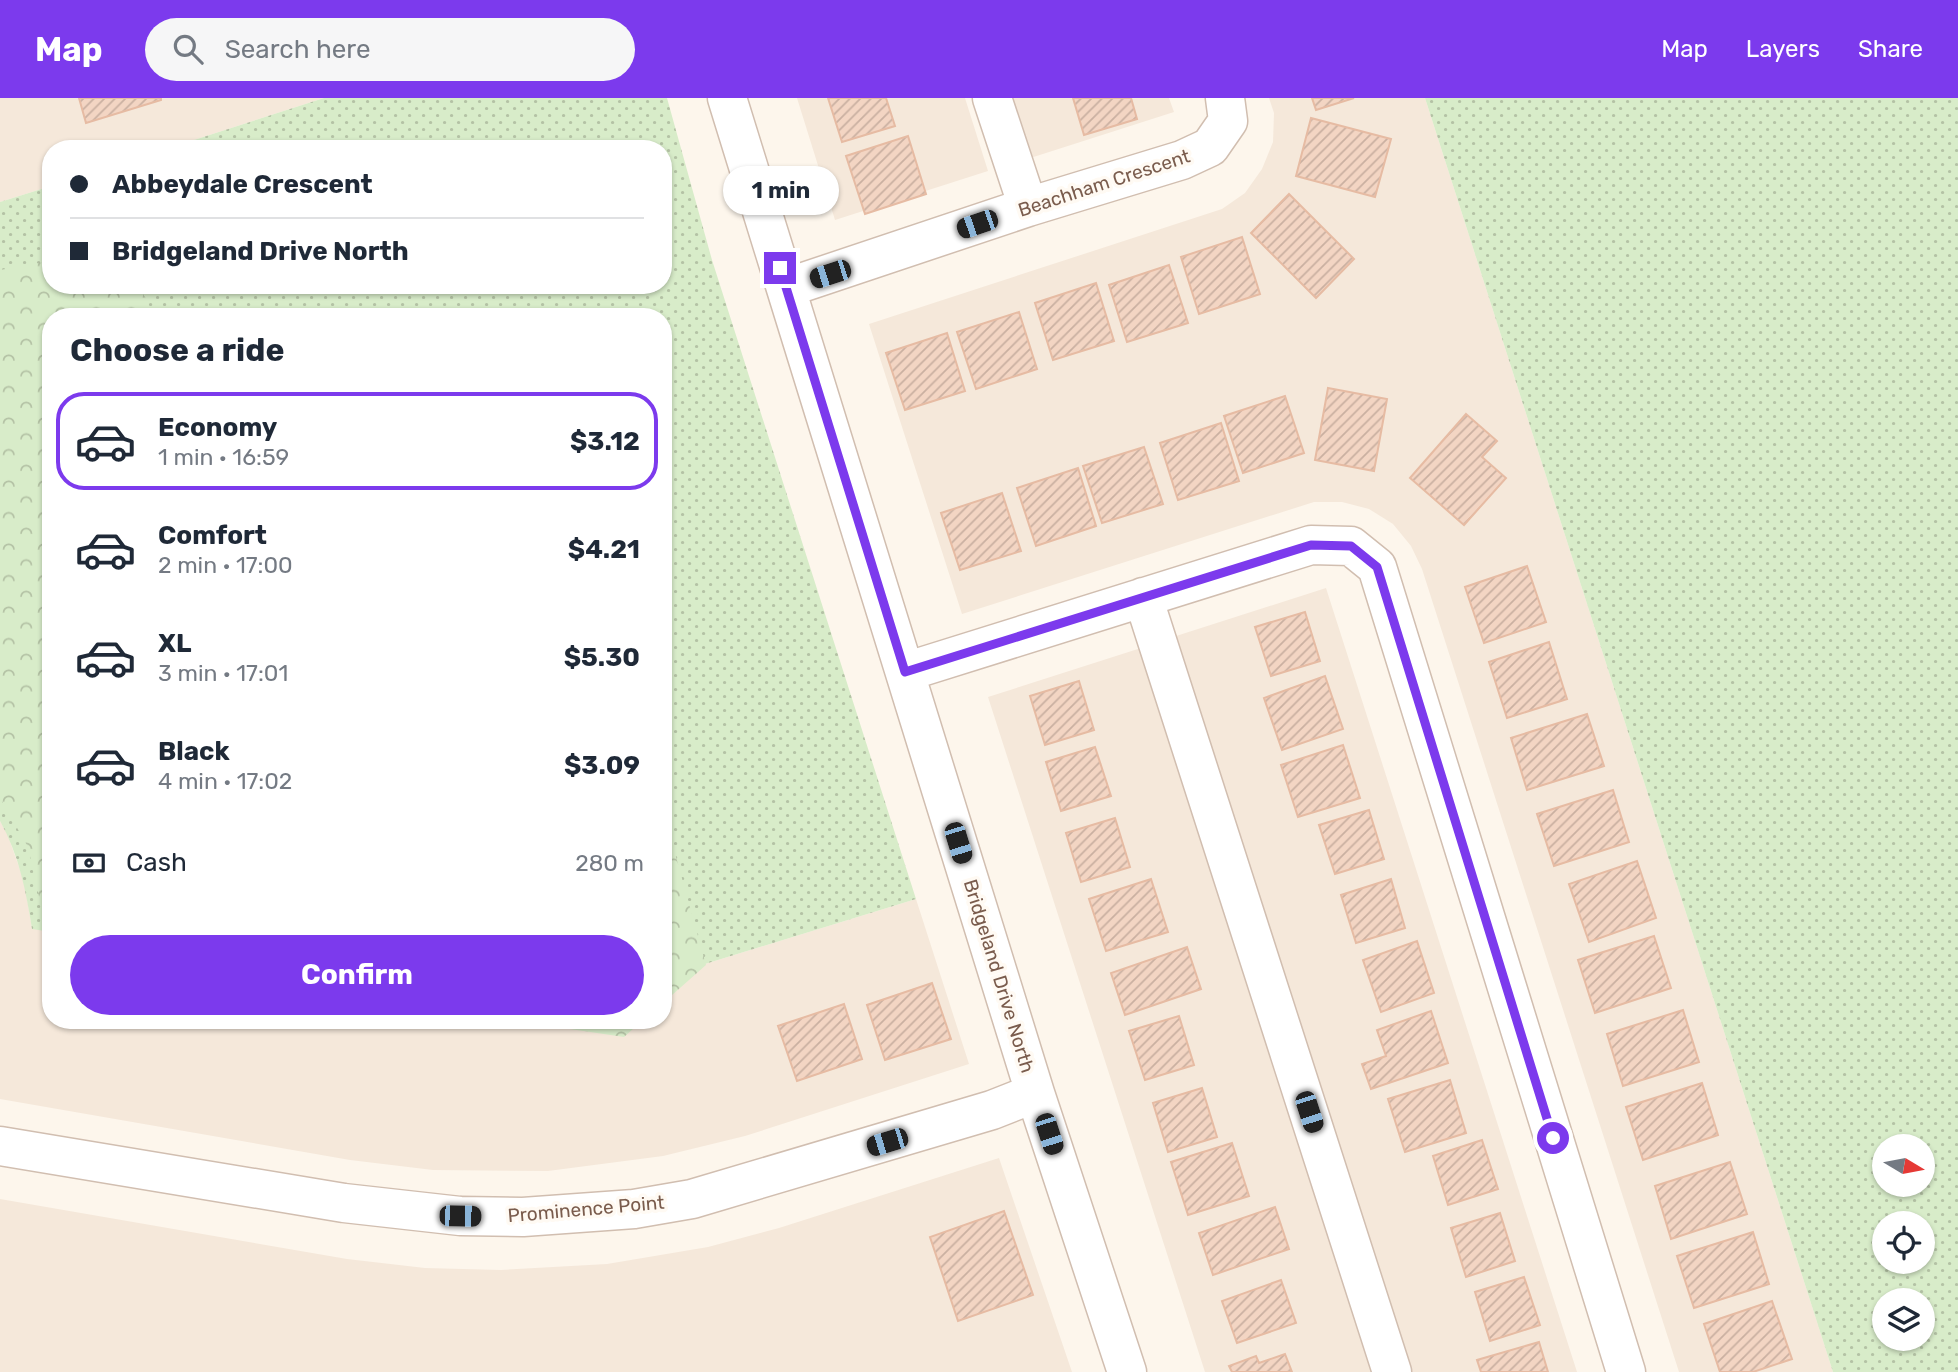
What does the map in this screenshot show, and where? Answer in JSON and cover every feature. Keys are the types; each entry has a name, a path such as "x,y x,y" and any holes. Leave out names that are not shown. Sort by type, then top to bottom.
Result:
{"street":[{"name":"Bridgeland Drive North","path":"727,98 1035,1093 1127,1372"},
{"path":"992,98 1028,207"},
{"name":"Beachham Crescent","path":"786,288 1028,207 1182,160 1210,147 1228,121 1225,98"},
{"path":"905,672 1311,545 1351,546 1377,567 1626,1372"},
{"path":"1143,597 1392,1372"},
{"name":"Prominence Point","path":"0,1146 356,1205 460,1216 548,1216 634,1209 692,1199 992,1110 1035,1093"}],"shaded area":[{"path":"0,98 324,98 194,140 42,140 42,189 0,202"},
{"path":"797,98 965,98 988,171 835,220"},
{"path":"1000,98 1169,98 1174,112 1021,161"},
{"path":"1269,98 1425,98 1833,1372 1679,1372 1422,569 1411,546 1393,524 1369,509 1342,502 1314,502 962,614 869,324 1222,209 1245,193 1262,169 1273,142 1274,113"},
{"path":"1326,588 1577,1372 1408,1372 1173,637"},
{"path":"1141,648 1373,1372 1205,1372 988,697"},
{"path":"0,821 24,881 32,928 42,930 42,1029 672,1029 672,974 916,899 969,1064 745,1136 663,1156 548,1171 433,1170 350,1160 0,1099"},
{"path":"999,1158 1072,1372 0,1372 0,1199 347,1259 425,1268 501,1270 607,1264 708,1247 779,1228"}],"green space":[{"path":"324,98 667,98 712,260 916,899 672,974 672,308 42,308 42,931 32,929 21,874 0,821 0,202 42,189 42,294 672,294 672,140 194,140"},
{"path":"1425,98 1958,98 1958,1372 1833,1372"},
{"path":"42,263 42,294 143,294 149,308 42,308 42,910 28,847 0,798 0,270"},
{"path":"672,842 706,965 672,995"},
{"path":"570,1029 633,1029 624,1037"}],"building":[{"path":"79,98 161,98 161,100 86,123"},
{"path":"828,98 886,98 895,126 842,142"},
{"path":"1073,98 1131,98 1137,119 1084,135"},
{"path":"1312,98 1354,98 1316,110"},
{"path":"1311,118 1391,139 1375,197 1296,176"},
{"path":"908,136 926,194 865,214 846,156"},
{"path":"1289,194 1354,259 1316,298 1251,233"},
{"path":"1242,237 1260,294 1199,314 1181,257"},
{"path":"1169,265 1188,323 1127,342 1109,285"},
{"path":"1096,283 1114,341 1053,360 1035,303"},
{"path":"1019,312 1037,369 976,389 957,332"},
{"path":"947,333 965,391 905,410 886,353"},
{"path":"1328,388 1387,399 1374,471 1315,460"},
{"path":"1285,396 1304,453 1243,473 1224,416"},
{"path":"1466,414 1497,441 1482,457 1506,478 1464,525 1410,478"},
{"path":"1221,423 1239,481 1178,500 1160,443"},
{"path":"1144,447 1163,504 1102,523 1083,466"},
{"path":"1078,468 1096,526 1036,546 1017,488"},
{"path":"1002,493 1021,551 960,570 941,513"},
{"path":"1527,566 1546,622 1484,643 1465,587"},
{"path":"1305,612 1320,661 1271,676 1255,627"},
{"path":"1549,642 1567,699 1507,718 1489,662"},
{"path":"1325,676 1343,729 1282,750 1264,698"},
{"path":"1079,681 1094,730 1045,745 1030,696"},
{"path":"1587,714 1604,766 1527,790 1511,738"},
{"path":"1343,745 1360,798 1298,817 1281,765"},
{"path":"1095,747 1111,796 1061,811 1046,762"},
{"path":"1613,790 1629,842 1554,866 1537,814"},
{"path":"1369,810 1384,859 1335,874 1319,825"},
{"path":"1115,818 1130,867 1081,882 1066,833"},
{"path":"1637,861 1656,918 1589,942 1569,884"},
{"path":"1151,879 1168,932 1106,951 1089,899"},
{"path":"1391,879 1405,928 1356,943 1341,895"},
{"path":"1654,936 1671,988 1595,1013 1578,960"},
{"path":"1417,941 1434,993 1381,1012 1363,960"},
{"path":"1187,947 1201,989 1125,1015 1111,973"},
{"path":"932,983 951,1039 885,1060 867,1005"},
{"path":"844,1004 862,1059 797,1081 778,1026"},
{"path":"1683,1010 1699,1062 1623,1086 1607,1034"},
{"path":"1431,1011 1448,1063 1371,1089 1362,1064 1386,1056 1377,1030"},
{"path":"1179,1016 1194,1065 1145,1080 1129,1031"},
{"path":"1450,1080 1466,1133 1405,1152 1388,1099"},
{"path":"1702,1083 1718,1135 1643,1160 1626,1107"},
{"path":"1202,1088 1217,1137 1168,1152 1153,1103"},
{"path":"1482,1140 1498,1189 1448,1205 1433,1156"},
{"path":"1232,1143 1249,1196 1188,1215 1171,1162"},
{"path":"1730,1162 1747,1214 1671,1239 1655,1186"},
{"path":"1275,1207 1289,1249 1213,1275 1199,1233"},
{"path":"1004,1211 1033,1295 958,1321 930,1237"},
{"path":"1500,1213 1515,1261 1466,1277 1451,1228"},
{"path":"1753,1232 1769,1284 1694,1308 1677,1256"},
{"path":"1524,1277 1540,1325 1490,1341 1475,1292"},
{"path":"1281,1280 1296,1323 1237,1343 1222,1301"},
{"path":"1772,1301 1792,1359 1753,1372 1720,1372 1704,1324"},
{"path":"1539,1342 1548,1372 1481,1372 1477,1360"},
{"path":"1285,1354 1292,1372 1232,1372 1229,1366 1256,1356 1259,1363"}],"route":[{"path":"780,268 905,672 1311,545 1351,546 1377,567 1553,1138"}]}
